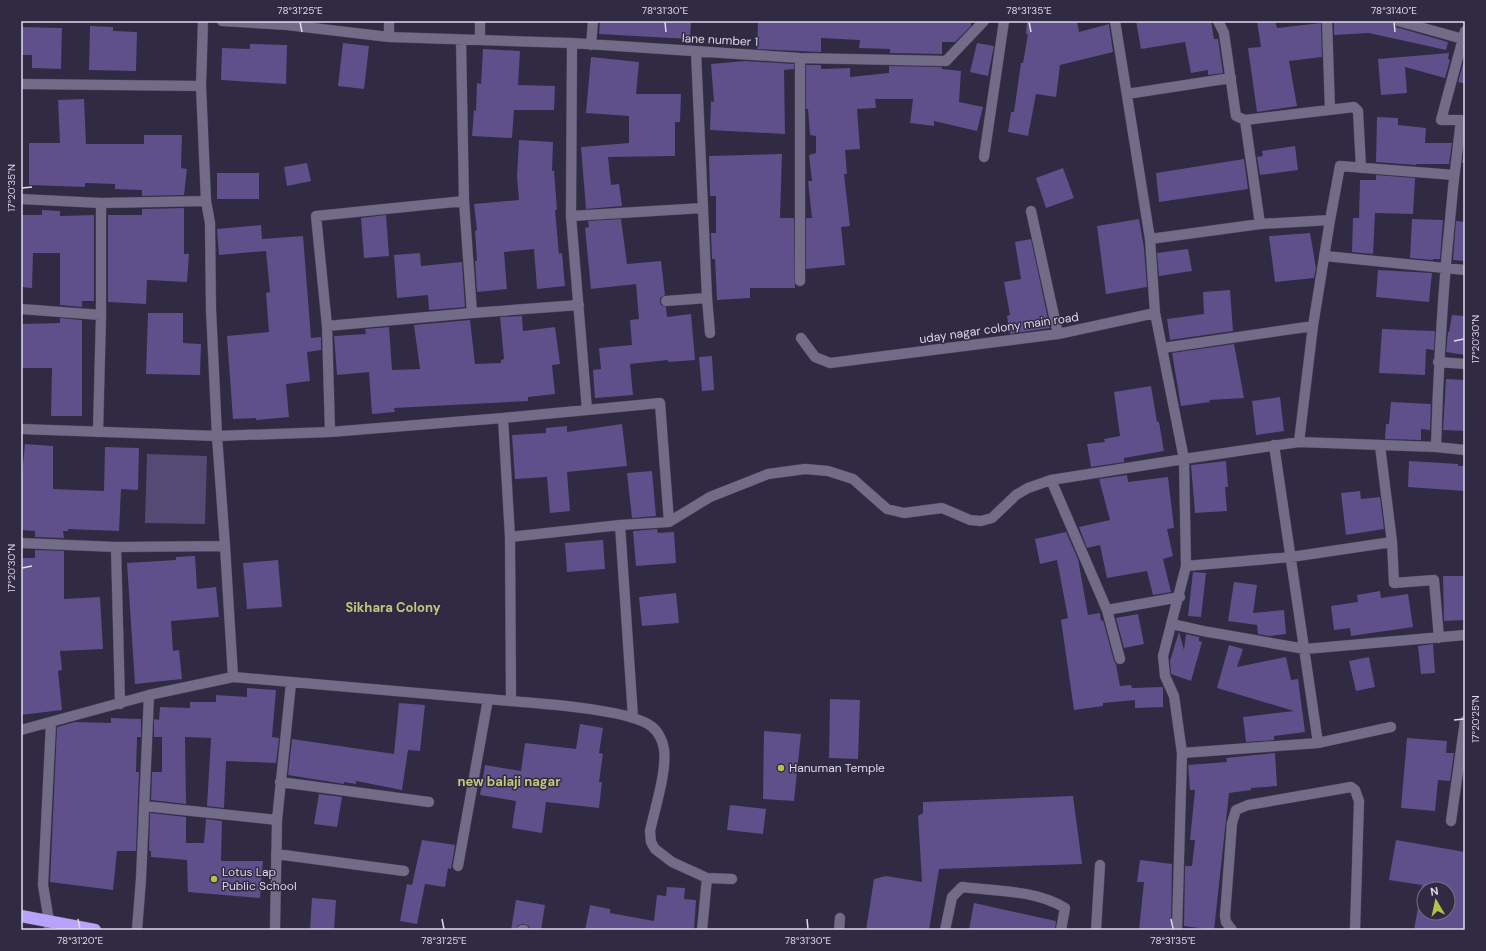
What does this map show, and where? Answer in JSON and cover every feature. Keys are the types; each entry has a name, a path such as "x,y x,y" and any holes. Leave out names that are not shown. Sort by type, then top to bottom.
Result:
{"highway":[{"path":"21,916 49,925 95,930"}],"street":[{"path":"203,21 201,86 206,201 210,223 211,309 217,436 233,677"},
{"name":"lane number 1","path":"222,21 287,23 389,37 572,43 800,58 946,60 984,21"},
{"path":"389,21 389,37"},
{"path":"480,21 480,40"},
{"path":"592,45 593,21"},
{"path":"984,158 1004,21"},
{"path":"1115,21 1150,238 1155,313 1184,460 1186,566 1180,597 1163,656 1165,676 1174,696 1182,753 1176,930"},
{"path":"1218,21 1224,33 1236,116 1245,120 1354,107 1358,111 1361,168"},
{"path":"1327,21 1330,110"},
{"path":"1398,21 1464,35 1462,52 1441,120 1461,120 1445,269 1438,362 1436,447"},
{"path":"461,40 464,201 472,313"},
{"path":"572,43 571,216 587,410"},
{"path":"696,52 707,298 710,333"},
{"path":"800,58 800,281"},
{"path":"1127,94 1231,78"},
{"path":"21,84 201,86"},
{"path":"1245,120 1260,224"},
{"path":"1299,442 1313,326 1340,166 1454,175"},
{"path":"21,199 101,203 206,201"},
{"path":"330,432 327,326 316,216 464,201"},
{"path":"98,432 101,315 101,203"},
{"path":"571,216 703,208"},
{"path":"1031,211 1058,334"},
{"path":"1150,238 1260,224 1330,220"},
{"path":"1325,256 1465,270"},
{"path":"666,301 707,298"},
{"path":"327,326 579,305"},
{"path":"21,309 101,315"},
{"name":"uday nagar colony main road","path":"801,338 816,357 830,363 1058,334 1155,313"},
{"path":"1163,348 1313,326"},
{"path":"1438,362 1465,364"},
{"path":"21,429 217,436 330,432 660,403 669,522"},
{"path":"503,418 510,537 511,701"},
{"path":"510,537 620,525 669,522 710,497 724,491 768,474 805,469 828,471 853,479 887,509 904,513 942,508 970,520 981,521 992,518 1016,495 1028,488 1051,480 1274,445 1299,442 1436,447 1465,450"},
{"path":"1274,445 1318,743"},
{"path":"1380,446 1392,542 1394,583 1434,580 1439,638"},
{"path":"1051,480 1107,610 1120,659"},
{"path":"620,525 633,717"},
{"path":"1186,566 1291,557 1392,542"},
{"path":"21,543 116,547 225,546"},
{"path":"116,547 120,704"},
{"path":"1107,610 1180,597"},
{"path":"1172,624 1202,631 1305,649 1465,635"},
{"path":"21,730 149,695 233,677 511,701 633,717 652,726 661,738 664,748 665,760 650,831 651,842 655,850 672,862 707,878 732,879"},
{"path":"275,930 277,820 291,683"},
{"path":"137,930 149,695"},
{"path":"458,866 488,699"},
{"path":"1451,821 1465,721"},
{"path":"49,925 43,886 51,723"},
{"path":"1182,753 1318,743 1391,727"},
{"path":"280,782 429,802"},
{"path":"1232,930 1226,922 1225,916 1232,823 1236,810 1248,805 1351,787 1356,790 1359,801 1355,930"},
{"path":"144,806 277,820"},
{"path":"276,854 404,871"},
{"path":"1096,930 1100,865"},
{"path":"702,930 707,878"},
{"path":"945,930 952,897 962,887 1024,894 1057,903 1065,908 1061,930"},
{"path":"839,930 840,918"}],"shaded area":[{"path":"147,454 207,456 205,524 145,523"}],"building":[{"path":"600,21 691,21 690,39 599,34"},
{"path":"758,21 971,21 971,26 955,42 942,42 942,54 890,53 890,49 859,48 860,40 821,38 821,52 757,49"},
{"path":"1027,21 1077,21 1079,32 1109,24 1113,52 1060,65 1056,97 1036,94 1028,136 1008,132 1011,112 1014,112 1021,63 1023,63 1028,34 1026,34"},
{"path":"1136,21 1211,21 1214,39 1218,39 1223,73 1208,75 1208,70 1191,73 1185,42 1141,49"},
{"path":"1257,21 1275,21 1277,28 1321,23 1322,57 1289,61 1297,106 1257,112 1248,48 1261,47"},
{"path":"1392,21 1396,27 1448,42 1446,50 1369,33 1334,35 1334,22"},
{"path":"90,26 113,27 113,31 137,32 136,71 89,70"},
{"path":"21,27 62,28 61,69 32,68 32,55 21,55"},
{"path":"343,43 369,46 364,89 338,86"},
{"path":"977,43 994,46 988,76 970,72"},
{"path":"250,44 287,45 286,84 221,80 222,48 250,49"},
{"path":"483,49 520,51 518,85 555,86 554,110 514,110 512,138 472,136 474,110 476,111 477,83 481,84"},
{"path":"1449,53 1448,59 1450,60 1445,78 1405,67 1407,93 1381,95 1378,59"},
{"path":"591,57 639,62 636,94 681,94 680,122 675,122 675,156 608,157 611,185 619,184 622,206 586,209 581,147 629,143 629,116 586,113"},
{"path":"745,61 794,64 794,69 784,70 785,134 710,130 711,101 714,102 711,64"},
{"path":"1463,64 1465,65 1465,84 1458,82"},
{"path":"806,65 821,65 821,69 850,68 850,77 889,73 889,66 942,67 942,69 961,71 959,102 983,107 977,131 934,121 934,126 910,123 913,99 875,99 876,108 857,109 860,149 845,150 847,174 844,174 850,226 841,227 845,265 806,269 806,218 812,218 808,181 812,181 809,155 816,153 816,136 810,135 808,109 806,109"},
{"path":"84,99 86,144 144,144 144,135 182,135 181,168 187,169 184,195 142,196 142,190 115,189 115,184 85,183 85,187 29,185 29,143 60,143 58,100"},
{"path":"1377,117 1398,118 1398,125 1426,128 1425,143 1452,143 1449,164 1416,165 1376,162"},
{"path":"519,140 553,142 552,171 554,170 557,210 555,210 559,254 562,253 565,286 537,289 534,249 504,252 507,289 477,292 475,231 477,230 474,204 519,200 517,176"},
{"path":"1465,143 1465,163 1462,163"},
{"path":"1295,146 1298,170 1260,175 1257,157 1263,156 1262,151"},
{"path":"782,154 780,218 794,218 795,288 750,288 750,298 717,300 715,259 712,259 711,233 716,233 716,196 710,196 709,156"},
{"path":"1244,159 1248,189 1159,202 1156,173"},
{"path":"307,163 311,181 287,186 284,167"},
{"path":"1063,168 1074,198 1046,208 1036,178"},
{"path":"217,173 259,173 259,199 217,199"},
{"path":"1376,175 1415,178 1413,214 1375,213 1373,254 1352,252 1353,218 1359,218 1360,180 1376,180"},
{"path":"184,208 184,254 189,254 187,282 147,280 146,304 108,302 108,215 142,215 142,209"},
{"path":"42,210 60,211 60,216 94,215 94,301 82,301 82,307 60,305 60,253 33,253 32,288 21,287 21,215 42,215"},
{"path":"386,215 389,256 364,258 361,218"},
{"path":"621,219 627,264 661,261 665,295 660,298 660,302 661,305 666,307 667,317 691,314 695,360 668,362 668,360 630,364 633,395 595,398 593,370 601,369 599,348 632,345 630,320 639,319 636,284 591,289 585,228 589,227 588,221"},
{"path":"1139,219 1144,248 1147,287 1106,294 1097,226"},
{"path":"1412,219 1443,220 1440,259 1433,260 1410,258"},
{"path":"1456,221 1465,222 1465,261 1453,260"},
{"path":"261,225 262,239 303,236 311,338 321,337 321,350 307,352 310,381 286,384 289,417 256,420 256,418 233,419 227,336 269,332 266,293 270,292 266,251 219,255 217,229"},
{"path":"1310,233 1316,268 1314,278 1275,282 1269,236"},
{"path":"1031,239 1050,328 1010,334 1007,316 1010,315 1004,282 1021,279 1015,242"},
{"path":"1188,249 1192,271 1159,276 1157,253"},
{"path":"420,253 421,266 462,262 465,307 429,310 428,295 397,298 394,255"},
{"path":"1378,270 1432,273 1429,302 1376,297"},
{"path":"1230,290 1233,331 1170,340 1167,319 1204,314 1203,292"},
{"path":"148,313 183,313 183,343 201,344 200,375 146,374"},
{"path":"1452,315 1465,316 1465,355 1446,352 1448,332"},
{"path":"522,316 523,331 555,327 560,364 552,365 555,394 528,397 528,401 394,408 395,412 372,414 369,372 337,375 334,336 366,334 365,329 389,327 392,370 420,369 414,325 470,320 475,364 501,363 501,360 504,359 500,317"},
{"path":"60,318 82,320 82,416 51,416 52,368 22,368 22,324 60,323"},
{"path":"1382,329 1435,331 1434,350 1426,349 1425,375 1379,373"},
{"path":"1234,344 1244,398 1209,400 1210,402 1181,406 1172,353"},
{"path":"712,356 714,390 702,391 699,357"},
{"path":"1446,379 1465,380 1465,431 1443,430"},
{"path":"1151,386 1164,451 1124,458 1124,462 1091,467 1087,444 1105,442 1104,439 1120,436 1114,392"},
{"path":"1280,397 1284,431 1256,435 1252,401"},
{"path":"1391,402 1431,404 1430,430 1421,429 1421,440 1385,439 1386,424 1389,424"},
{"path":"622,424 627,466 567,472 570,511 550,513 547,477 515,479 512,435 546,433 546,428 567,426 567,432"},
{"path":"25,444 53,446 53,489 104,491 105,447 139,448 138,490 121,489 119,531 68,529 68,531 63,531 64,538 35,537 35,531 21,530 21,484"},
{"path":"1226,461 1228,487 1225,487 1227,511 1195,513 1191,465"},
{"path":"1409,461 1458,464 1458,466 1465,466 1465,491 1408,487"},
{"path":"652,471 656,516 632,518 627,473"},
{"path":"1127,475 1128,482 1168,477 1174,528 1167,529 1173,556 1163,559 1171,592 1153,595 1147,571 1107,578 1100,545 1087,548 1079,527 1110,520 1099,479"},
{"path":"1360,491 1361,499 1380,497 1384,529 1346,535 1341,493"},
{"path":"657,529 658,533 674,532 676,563 636,566 633,531"},
{"path":"1066,532 1078,559 1088,615 1100,613 1101,621 1103,620 1116,664 1120,686 1131,685 1132,688 1163,687 1163,707 1135,708 1135,700 1103,703 1103,706 1074,710 1061,620 1068,618 1057,560 1040,564 1035,539"},
{"path":"603,540 605,569 567,572 565,543"},
{"path":"35,550 64,551 64,599 100,597 103,649 60,651 62,670 58,671 62,710 21,715 21,558 35,558"},
{"path":"195,556 197,589 216,587 219,617 171,621 173,651 179,650 182,679 135,684 127,563 176,560 176,557"},
{"path":"278,560 282,607 247,609 243,563"},
{"path":"1193,572 1206,573 1201,617 1188,616"},
{"path":"1443,576 1465,576 1465,620 1444,621"},
{"path":"1234,582 1257,585 1253,613 1284,610 1286,634 1270,636 1258,634 1257,625 1228,621"},
{"path":"1380,591 1381,598 1408,594 1413,627 1351,636 1350,628 1334,630 1331,606 1358,602 1357,595"},
{"path":"676,593 679,623 642,626 639,597"},
{"path":"1138,614 1144,644 1124,648 1116,618"},
{"path":"1179,632 1184,650 1186,634 1199,637 1199,641 1202,642 1191,681 1171,674 1170,661"},
{"path":"1433,644 1435,673 1421,674 1418,646"},
{"path":"1229,645 1243,649 1237,667 1286,657 1291,680 1298,679 1305,732 1274,736 1274,740 1246,742 1243,717 1294,711 1217,688"},
{"path":"1369,657 1375,687 1356,691 1349,661"},
{"path":"247,688 276,690 272,737 279,738 276,763 226,761 224,808 207,806 211,738 185,737 186,804 151,800 152,772 162,772 162,737 154,737 154,719 159,720 160,707 190,708 190,702 216,702 216,695 247,697"},
{"path":"830,699 860,700 858,759 829,758"},
{"path":"399,703 425,705 420,751 408,750 402,790 356,781 356,784 344,782 344,784 288,775 292,739 394,754"},
{"path":"111,718 141,719 141,737 137,737 136,772 139,772 136,851 117,851 113,890 50,882 57,727 75,722 111,723"},
{"path":"580,724 603,728 599,753 603,754 599,782 602,782 599,808 546,802 542,833 512,828 516,801 480,795 485,765 521,771 525,743 576,749"},
{"path":"764,731 801,734 794,801 763,799"},
{"path":"1407,738 1447,741 1446,753 1454,753 1450,781 1438,780 1435,811 1401,808"},
{"path":"1275,753 1277,786 1251,788 1251,790 1229,793 1214,930 1184,926 1185,866 1192,866 1195,840 1190,840 1195,790 1190,790 1188,765 1227,762 1226,758"},
{"path":"319,794 342,797 337,827 314,824"},
{"path":"1073,796 1082,864 939,869 929,930 866,930 874,879 886,876 922,882 918,816 923,813 923,802"},
{"path":"730,805 766,809 763,834 727,830"},
{"path":"150,813 186,817 186,843 204,843 206,819 222,821 221,861 263,861 260,898 188,892 187,860 151,857 151,851 149,851"},
{"path":"422,840 455,845 451,869 448,868 445,887 425,884 417,924 400,921 407,884 412,885"},
{"path":"1396,840 1465,852 1465,930 1414,930 1416,919 1416,921 1456,921 1456,881 1416,881 1416,884 1389,880"},
{"path":"1140,860 1172,864 1171,930 1139,930 1144,882 1137,882"},
{"path":"667,887 685,888 684,899 696,900 694,930 585,930 590,905 610,909 610,913 654,921 657,895 666,896"},
{"path":"312,898 336,900 334,930 310,929"},
{"path":"516,900 545,905 541,930 530,930 529,926 524,924 518,925 516,930 511,930"},
{"path":"974,903 1056,921 1055,930 969,930"}],"place":[{"name":"Hanuman Temple","path":"781,768"},
{"name":"Lotus Lap Public School","path":"214,879"}],"district":[{"name":"Sikhara Colony","path":"393,607"},
{"name":"new balaji nagar","path":"509,781"}]}
